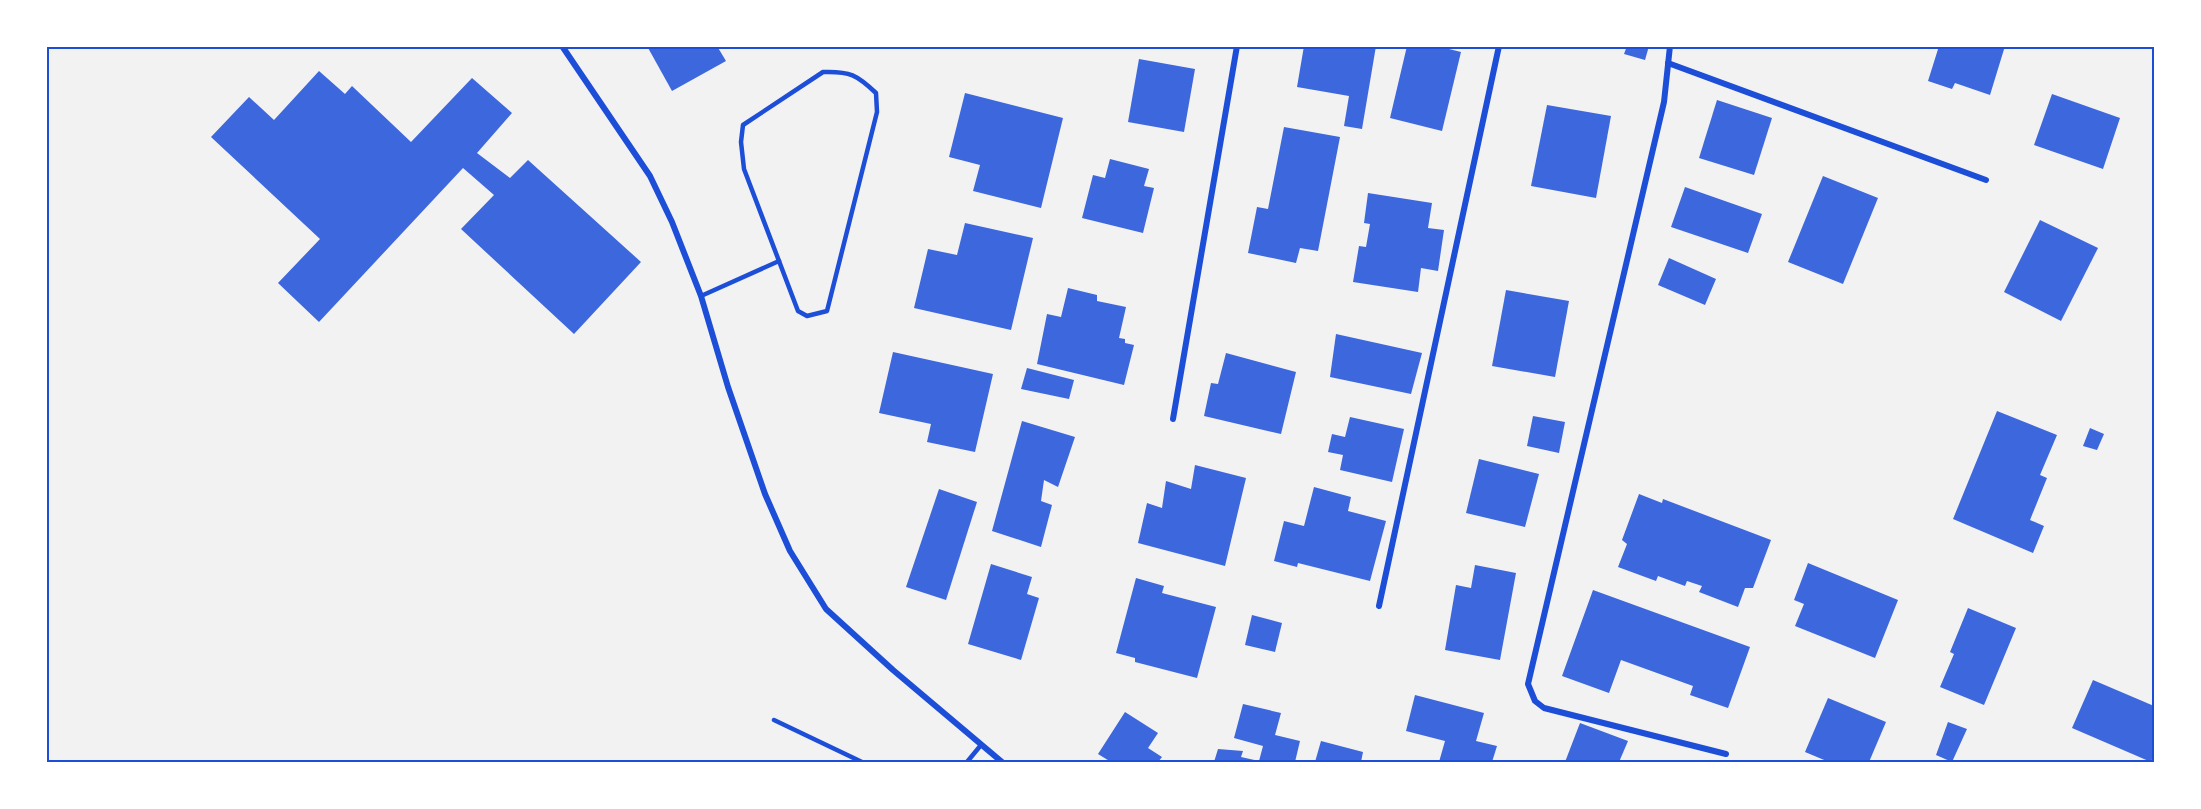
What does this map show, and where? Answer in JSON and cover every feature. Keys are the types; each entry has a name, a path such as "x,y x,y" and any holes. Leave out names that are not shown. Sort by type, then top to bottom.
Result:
{"street":[{"path":"562,46 650,176 672,222 701,296 728,387 765,494 790,551 826,609 1002,762"},
{"path":"1173,419 1237,46"},
{"path":"1379,606 1498,46"},
{"path":"1670,46 1664,102 1528,684 1535,701 1544,708 1726,754"},
{"path":"1668,63 1986,180"}],"lane":[{"path":"824,72 845,72 861,78 876,93 877,112 827,311 807,316 798,311 779,261 744,169 741,142 743,125 824,72"},
{"path":"701,296 779,261"},
{"path":"774,720 862,762"},
{"path":"967,762 981,745"}],"building":[{"path":"647,46 717,46 726,61 672,91"},
{"path":"1304,46 1376,46 1362,129 1344,126 1349,96 1297,87"},
{"path":"1407,46 1437,46 1461,52 1442,131 1390,118"},
{"path":"1627,46 1649,46 1645,60 1624,54"},
{"path":"1939,46 2005,46 1990,95 1955,83 1952,89 1928,81"},
{"path":"1139,59 1195,69 1184,132 1128,122"},
{"path":"319,71 345,94 352,86 411,142 472,78 512,113 477,153 510,178 528,160 641,262 574,334 461,229 494,195 463,168 319,322 278,283 320,239 211,137 249,97 274,120"},
{"path":"965,93 1063,118 1041,208 973,191 980,165 949,157"},
{"path":"2052,94 2120,118 2103,169 2034,145"},
{"path":"1717,100 1772,118 1754,175 1699,158"},
{"path":"1547,105 1611,116 1596,198 1531,186"},
{"path":"1284,127 1340,137 1318,251 1300,248 1296,263 1248,253 1257,207 1268,209"},
{"path":"1110,159 1149,169 1144,186 1154,188 1143,233 1082,218 1093,175 1105,178"},
{"path":"1823,176 1878,198 1843,284 1788,262"},
{"path":"1685,187 1762,214 1748,253 1671,227"},
{"path":"1368,193 1432,203 1428,228 1444,230 1438,271 1421,268 1418,292 1353,282 1359,246 1366,247 1370,224 1364,223"},
{"path":"2040,220 2098,248 2061,321 2004,292"},
{"path":"965,223 1033,238 1011,330 914,308 928,249 957,255"},
{"path":"1669,258 1716,279 1705,305 1658,285"},
{"path":"1068,288 1097,295 1097,301 1126,307 1119,338 1125,339 1125,343 1134,345 1124,385 1037,364 1047,314 1061,317"},
{"path":"1506,290 1569,301 1555,377 1492,366"},
{"path":"1336,334 1422,353 1411,394 1330,377"},
{"path":"893,352 993,374 975,452 927,442 931,424 879,413"},
{"path":"1226,353 1296,372 1281,434 1204,416 1211,383 1218,384"},
{"path":"1027,368 1074,380 1069,399 1021,389"},
{"path":"1997,411 2057,435 2040,475 2047,478 2030,520 2044,526 2033,553 1953,519"},
{"path":"1533,416 1565,422 1559,453 1527,446"},
{"path":"1350,417 1404,429 1392,482 1340,470 1343,455 1328,452 1332,434 1345,437"},
{"path":"1022,421 1075,437 1058,487 1044,480 1041,501 1052,505 1041,547 992,531"},
{"path":"2090,428 2104,434 2097,450 2083,446"},
{"path":"1479,459 1539,474 1525,527 1466,513"},
{"path":"1195,465 1246,478 1225,566 1138,543 1147,503 1162,508 1166,481 1191,489"},
{"path":"1314,487 1351,497 1348,511 1386,521 1370,581 1298,563 1297,567 1274,561 1284,521 1304,526"},
{"path":"939,489 977,502 946,600 906,587"},
{"path":"1639,494 1662,503 1663,499 1771,540 1753,588 1745,588 1738,607 1699,592 1702,586 1687,581 1685,586 1658,576 1656,581 1618,567 1627,544 1622,540"},
{"path":"1808,563 1898,600 1875,658 1795,626 1804,604 1794,600"},
{"path":"991,564 1032,577 1027,594 1039,598 1021,660 968,644"},
{"path":"1475,565 1516,573 1500,660 1445,650 1456,585 1471,588"},
{"path":"1136,578 1164,586 1162,593 1216,607 1197,678 1135,662 1135,658 1116,653"},
{"path":"1593,590 1750,647 1728,708 1690,695 1693,686 1621,660 1609,693 1562,676"},
{"path":"1968,608 2016,628 1984,705 1940,687 1954,654 1950,652"},
{"path":"1252,615 1282,623 1275,652 1245,645"},
{"path":"2093,680 2154,706 2154,754 2151,762 2072,728"},
{"path":"1415,695 1484,713 1476,741 1497,746 1492,762 1439,762 1445,741 1406,731"},
{"path":"1828,698 1886,722 1869,762 1829,762 1805,752"},
{"path":"1243,704 1281,713 1275,735 1300,741 1295,762 1214,762 1218,749 1243,751 1241,757 1259,761 1263,746 1234,738"},
{"path":"1125,712 1158,733 1148,748 1162,757 1158,762 1111,762 1098,754"},
{"path":"1948,722 1967,729 1952,762 1936,755"},
{"path":"1580,723 1628,741 1619,762 1565,762"},
{"path":"1321,741 1363,752 1361,762 1315,762"}]}
